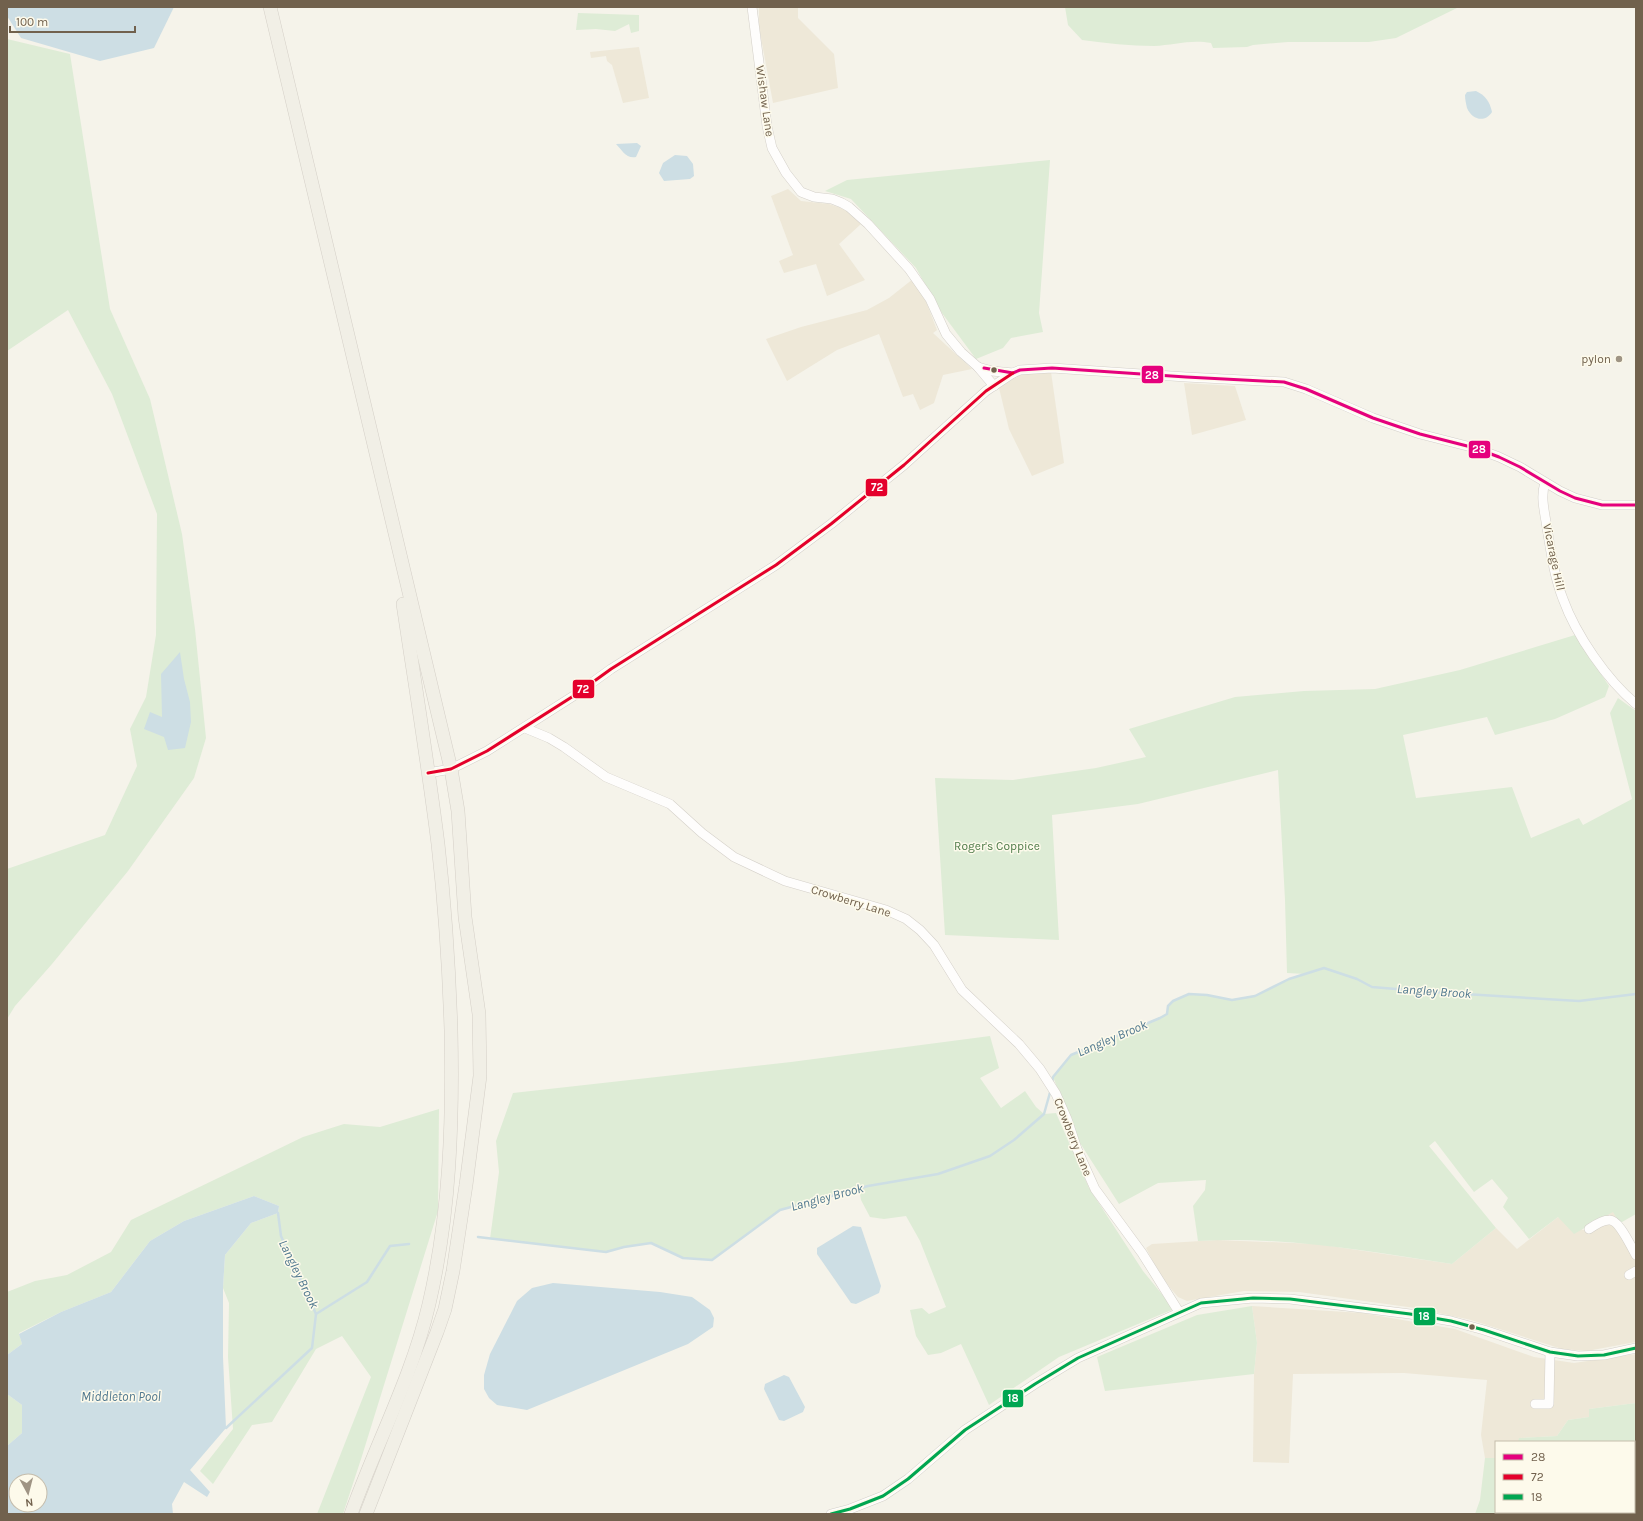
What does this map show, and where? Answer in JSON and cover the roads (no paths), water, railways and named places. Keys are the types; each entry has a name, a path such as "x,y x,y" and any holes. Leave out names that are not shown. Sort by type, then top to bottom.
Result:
{"main road":[{"path":"270,7 450,769 458,811 465,917 479,1014 480,1076 460,1228 445,1309 366,1514"},
{"path":"352,1514 366,1473 402,1391 428,1306 439,1258 445,1212 452,1118 450,1009 438,845 391,519"}],"street":[{"name":"Wishaw Lane","path":"752,7 767,126 772,148 786,173 801,192 814,197 832,199 842,203 868,224 909,269 930,299 946,334 994,386"},
{"path":"978,367 992,371 1013,373"},
{"path":"428,773 450,769 486,751 525,728 611,669 776,565 831,524 904,465 986,391 1020,370 1052,368 1186,378 1284,382 1306,389 1374,418 1420,434 1475,448 1499,457 1520,467 1560,491 1588,502 1602,505 1636,505"},
{"name":"Vicarage Hill","path":"1545,483 1542,490 1543,505 1553,564 1563,600 1583,640 1621,692 1636,704"},
{"name":"Crowberry Lane","path":"525,728 549,738 564,747 606,777 670,804 702,833 734,857 785,881 886,910 906,919 920,930 934,945 962,990 1019,1044 1040,1069 1056,1094 1067,1119 1077,1149 1095,1189 1142,1253 1180,1312"},
{"path":"1589,1229 1601,1222 1610,1220 1614,1221 1620,1226 1636,1255"},
{"path":"831,1514 850,1509 883,1496 908,1479 965,1430 1034,1384 1078,1358 1180,1312 1214,1301 1253,1298 1290,1299 1410,1314 1451,1321 1484,1330 1550,1352 1583,1356 1621,1352 1636,1348"},
{"path":"1535,1404 1549,1404 1550,1352"}],"water":[{"path":"7,7 174,7 154,48 100,61 21,38 7,16"},
{"path":"1476,91 1487,99 1490,105 1492,112 1486,118 1479,119 1475,117 1467,108 1465,95 1467,92"},
{"path":"637,143 641,146 636,157 630,157 624,154 616,144"},
{"path":"675,155 687,156 693,164 694,176 690,179 664,181 659,173 663,163"},
{"path":"180,652 184,679 190,702 191,722 185,748 168,750 164,737 144,729 150,712 162,717 161,674"},
{"name":"Middleton Pool","path":"254,1196 279,1206 278,1213 251,1223 225,1255 223,1288 223,1357 226,1428 190,1470 210,1492 207,1497 184,1482 172,1504 173,1514 7,1514 7,1446 22,1433 22,1405 7,1394 7,1355 22,1344 19,1334 61,1312 111,1292 150,1241 184,1221"},
{"path":"853,1226 861,1227 881,1286 879,1293 856,1304 851,1303 817,1254 817,1248"},
{"path":"553,1283 660,1292 692,1297 710,1310 714,1318 713,1327 688,1344 527,1410 497,1405 489,1398 484,1389 484,1375 490,1354 517,1301 532,1288"},
{"path":"784,1375 789,1377 805,1407 803,1412 784,1421 779,1420 764,1389 765,1384"}],"waterway":[{"name":"Langley Brook","path":"1052,1083 1053,1077 1071,1055 1160,1018 1167,1014 1168,1006 1173,1001 1189,994 1207,995 1232,1000 1255,996 1289,979 1324,968 1357,979 1372,987 1579,1001 1636,994"},
{"name":"Langley Brook","path":"478,1237 606,1252 624,1247 651,1243 683,1258 712,1260 780,1210 868,1186 938,1174 990,1156 1014,1140 1044,1114 1051,1089"},
{"name":"Langley Brook","path":"278,1213 281,1236 316,1314 367,1282 390,1246 409,1244"},
{"path":"226,1428 312,1348 316,1314"}],"place":[{"name":"pylon","path":"1619,359"}],"park label":[{"name":"Roger's Coppice","path":"997,846"}]}
